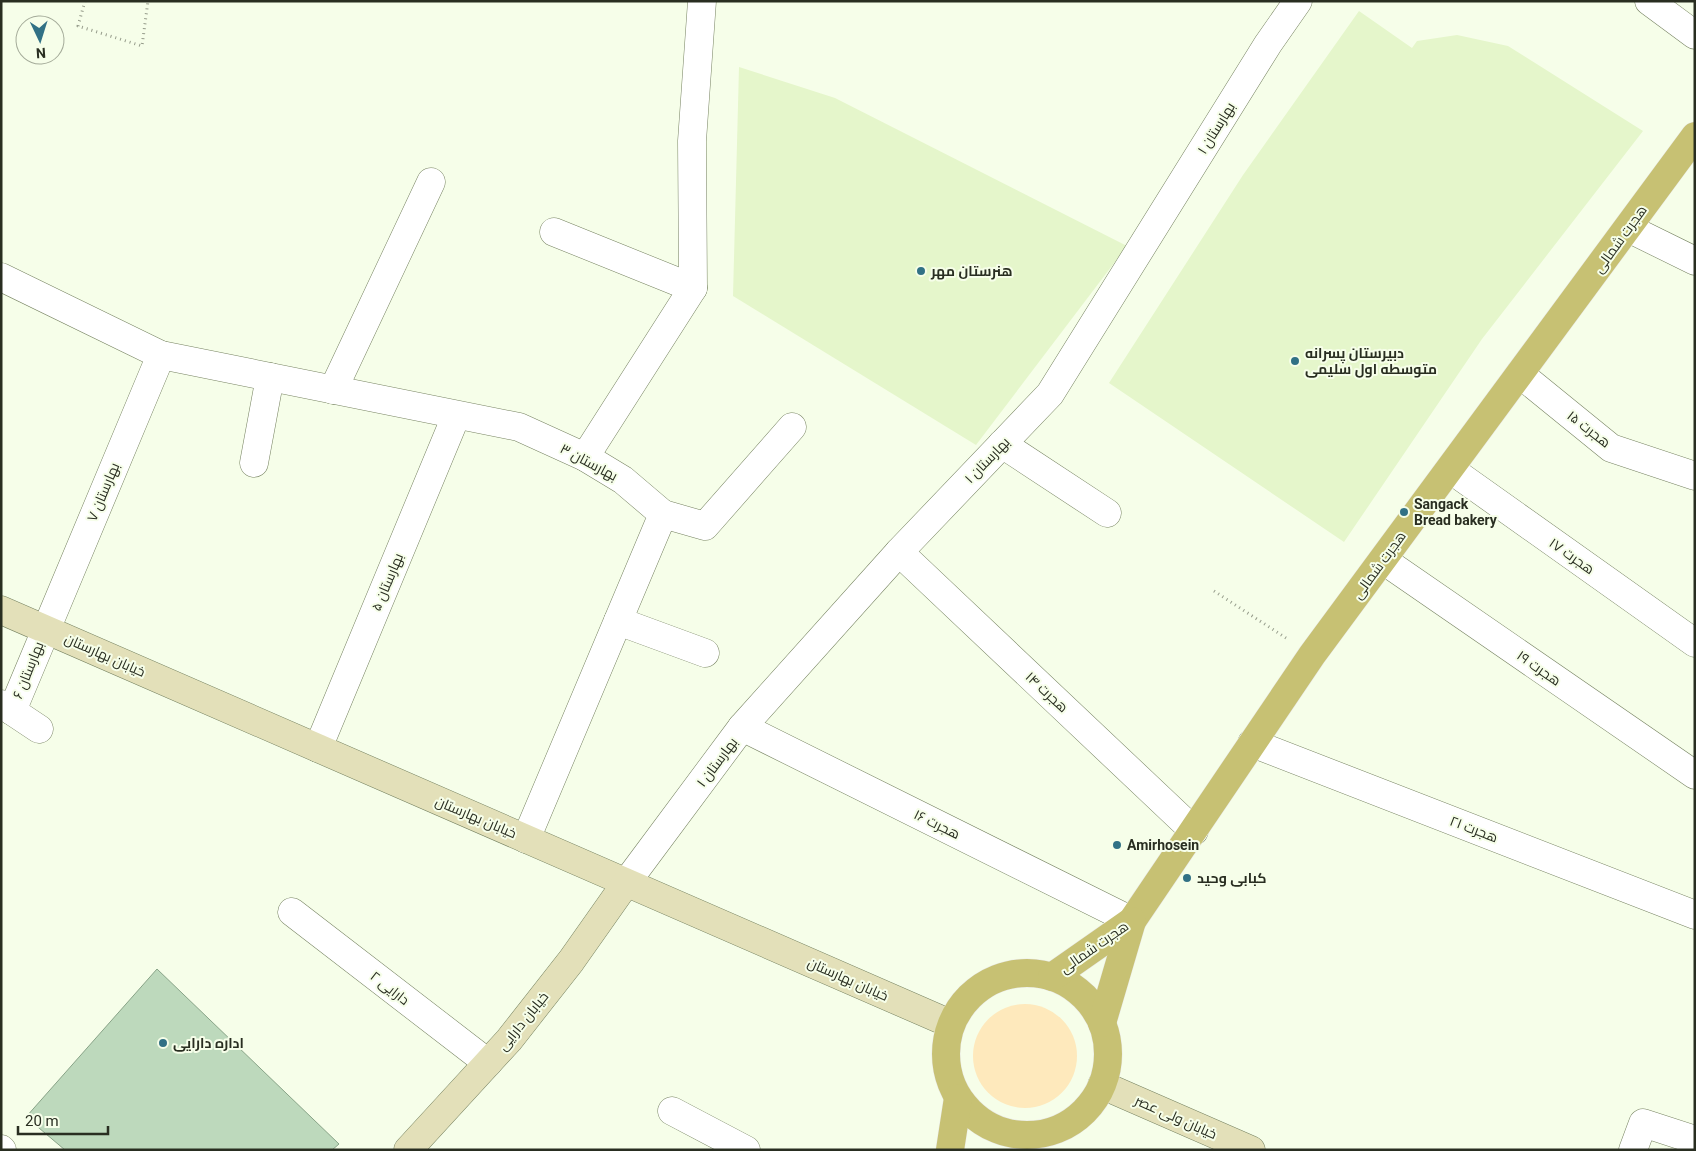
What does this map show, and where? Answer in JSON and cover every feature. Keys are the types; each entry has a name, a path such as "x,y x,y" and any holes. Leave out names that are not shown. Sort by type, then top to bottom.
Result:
{"main road":[{"name":"هجرت شمالی","path":"1052,977 1132,921 1312,656 1695,136"},
{"name":"خیابان بهارستان","path":"1,610 951,1024"},
{"name":"خیابان دارایی","path":"408,1150 488,1063 571,961 626,882"},
{"path":"1102,1023 1132,921"},
{"path":"1028,974 1052,977 1068,984 1093,1007 1102,1023 1107,1043 1108,1064 1102,1085 1089,1106 1070,1123 1043,1141 997,1129 974,1116 958,1098 948,1074 946,1049 951,1024 964,1004 982,987 1004,977 1028,974"},
{"name":"خیابان ولی عصر","path":"1102,1085 1250,1150"},
{"path":"950,1150 958,1098"}],"street":[{"path":"585,458 693,288 692,141 702,1"},
{"name":"بهارستان ۱","path":"626,882 742,727 899,552 1050,394 1268,44 1298,1"},
{"path":"1649,1 1695,35"},
{"path":"333,390 431,182"},
{"path":"1628,228 1695,261"},
{"path":"554,232 693,288"},
{"name":"بهارستان ۳","path":"1,277 161,356 519,427 585,458 623,480 663,514"},
{"name":"بهارستان ۷","path":"45,629 161,356"},
{"name":"هجرت ۱۵","path":"1520,374 1611,448 1695,476"},
{"path":"254,463 270,377"},
{"name":"بهارستان ۵","path":"318,748 456,416"},
{"path":"526,839 663,514 705,526 792,426"},
{"path":"1002,444 1107,513"},
{"name":"هجرت ۱۷","path":"1450,469 1695,643"},
{"name":"هجرت ۱۴","path":"899,552 1194,831"},
{"name":"هجرت ۱۹","path":"1383,560 1695,775"},
{"path":"618,621 705,653"},
{"name":"بهارستان ۶","path":"40,728 7,707 45,629"},
{"name":"هجرت ۱۶","path":"742,727 1132,921"},
{"name":"هجرت ۲۱","path":"1252,743 1695,915"},
{"name":"دارایی ۲","path":"292,912 488,1063"},
{"path":"672,1111 746,1150"},
{"path":"1633,1150 1643,1123 1695,1140"}],"path":[{"path":"85,1 78,26 142,46 148,1"},
{"path":"1214,590 1312,656"}],"shaded area":[{"path":"1359,11 1412,48 1417,41 1457,35 1508,46 1643,131 1482,339 1344,542 1109,383 1243,175"},
{"name":"هنرستان مهر","path":"739,67 835,98 1127,246 976,445 733,296"},
{"path":"1025,1004 1045,1008 1062,1019 1073,1036 1077,1056 1073,1076 1062,1093 1045,1104 1025,1108 1005,1104 988,1093 977,1076 973,1056 977,1036 988,1019 1005,1008"}],"building":[{"name":"اداره دارایی","path":"157,969 339,1144 332,1150 65,1150 26,1117"}],"place":[{"name":"هنرستان مهر","path":"921,271"},
{"name":"دبیرستان پسرانه متوسطه اول سلیمی","path":"1295,361"},
{"name":"Sangack Bread bakery","path":"1404,512"},
{"name":"Amirhosein","path":"1117,845"},
{"name":"کبابی وحید","path":"1187,878"},
{"name":"اداره دارایی","path":"163,1043"}]}
